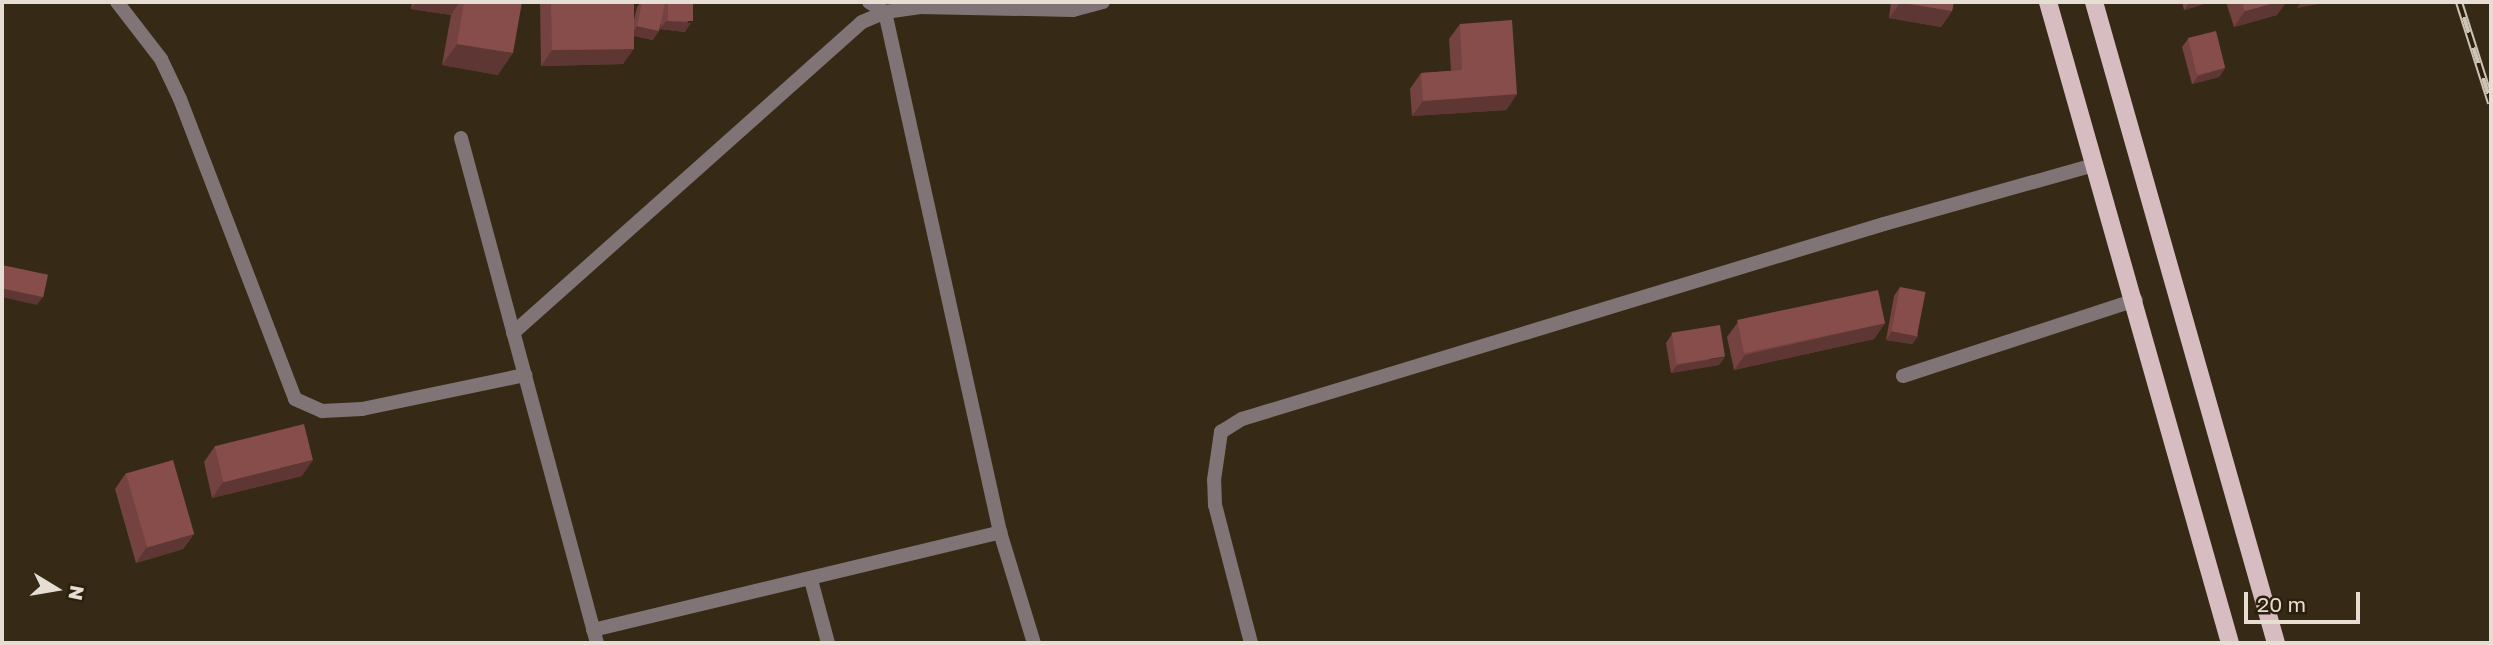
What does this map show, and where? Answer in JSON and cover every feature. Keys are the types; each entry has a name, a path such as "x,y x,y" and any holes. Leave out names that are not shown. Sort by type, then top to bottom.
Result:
{"main road":[{"path":"2048,2 2136,300 2230,643"},
{"path":"2094,2 2276,643"}],"street":[{"path":"117,2 161,59 180,99 295,399 322,411 362,409 525,375"},
{"path":"869,2 885,12 1000,532 1034,643"},
{"path":"513,332 724,141 862,22 885,12 919,6 1073,9 1102,2"},
{"path":"461,138 595,637 1000,532"},
{"path":"1251,643 1218,517 1214,480 1221,432 1242,419 1857,232 2094,165"},
{"path":"1903,376 2136,300"},
{"path":"811,580 828,643"}],"building":[{"path":"464,2 522,2 513,53 457,44"},
{"path":"551,2 634,3 634,49 552,50"},
{"path":"642,2 665,4 659,31 637,26"},
{"path":"668,2 693,2 693,21 668,21"},
{"path":"1900,2 1954,2 1952,11"},
{"path":"2242,2 2278,2 2245,11"},
{"path":"1512,20 1517,94 1423,101 1421,73 1462,70 1460,24"},
{"path":"2216,31 2225,68 2197,75 2188,38"},
{"path":"2,265 48,275 43,297 2,289"},
{"path":"1900,287 1926,292 1917,336 1891,331"},
{"path":"1878,290 1885,323 1744,353 1737,320"},
{"path":"1720,325 1725,357 1677,364 1672,333"},
{"path":"304,424 313,460 224,482 215,446"},
{"path":"173,460 194,534 147,548 126,474"}],"railway":[{"path":"2459,2 2491,103"}]}
